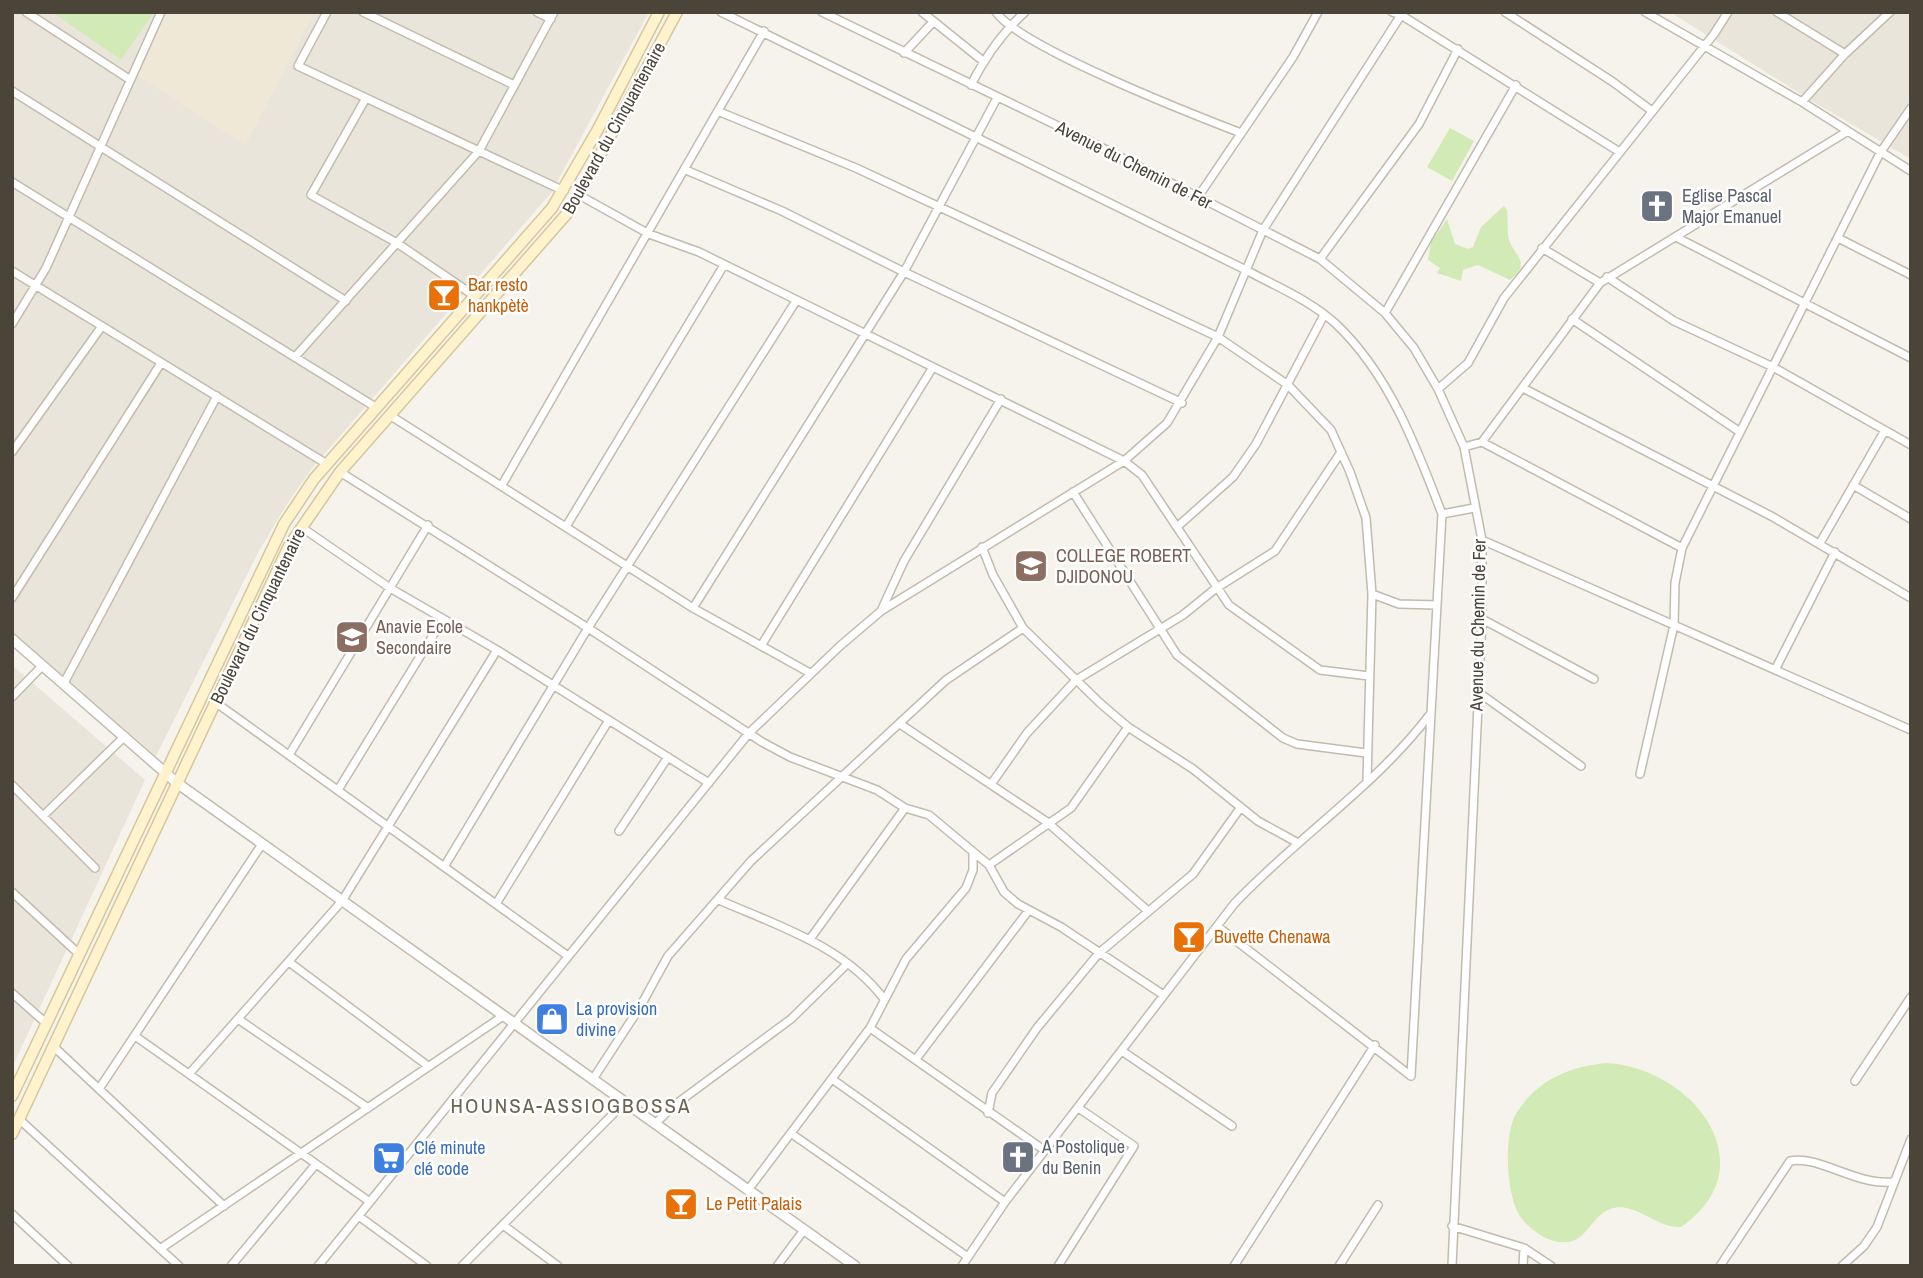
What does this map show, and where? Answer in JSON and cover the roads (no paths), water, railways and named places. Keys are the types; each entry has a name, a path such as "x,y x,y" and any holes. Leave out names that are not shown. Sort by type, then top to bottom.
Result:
{"main road":[{"name":"Boulevard du Cinquantenaire","path":"12,1096 274,542 327,464 526,241 564,191 659,12"},
{"name":"Boulevard du Cinquantenaire","path":"12,1134 275,572 301,527 340,472 555,229 579,195 677,12"}],"street":[{"path":"26,12 129,79"},
{"path":"12,324 35,285 68,217 161,12"},
{"path":"327,12 298,66 564,191"},
{"path":"363,12 514,85"},
{"path":"295,357 479,151 552,16 537,12"},
{"path":"721,12 1244,269 1324,315 1359,349 1413,435 1442,514 1411,1076 1375,1045 1217,926"},
{"name":"Avenue du Chemin de Fer","path":"822,12 1320,260 1385,313 1414,348 1438,390 1464,447 1482,540 1482,619 1452,1266"},
{"path":"839,21 845,12"},
{"path":"922,12 984,61"},
{"path":"996,12 1008,27 1184,111 1241,133"},
{"path":"971,85 1008,27 1025,12"},
{"path":"1198,197 1293,57 1318,12"},
{"path":"1392,12 1402,13 1618,150"},
{"path":"1505,12 1613,82 1652,111"},
{"path":"1645,12 1703,48 1802,102 1911,171"},
{"path":"1438,390 1468,363 1504,298 1618,150 1703,48 1728,12"},
{"path":"1777,12 1846,54"},
{"path":"318,1266 749,733 810,673 881,611 1124,461 1167,423 1182,403 1218,337 1244,269 1263,230 1402,13"},
{"path":"1802,102 1889,13"},
{"path":"904,52 933,22"},
{"path":"502,485 720,112 764,31"},
{"path":"1320,260 1419,124 1458,49"},
{"path":"1385,313 1516,85"},
{"path":"12,91 100,149 346,301"},
{"path":"366,98 311,195 397,243 476,297"},
{"path":"693,608 904,272 997,98"},
{"path":"1640,774 1674,625 1675,583 1682,548 1880,153 1911,108"},
{"path":"720,112 856,168 1218,337 1288,385 1317,412 1331,430 1366,518 1372,594 1367,780"},
{"path":"1464,447 1482,442 1572,319 1607,277 1848,131"},
{"path":"686,170 782,211 904,272 1182,403"},
{"path":"12,182 377,408"},
{"path":"579,195 649,234 699,252 1124,461 1142,475 1228,605 1320,670 1369,676"},
{"path":"1676,237 1911,358"},
{"path":"1838,238 1911,275"},
{"path":"1542,248 1600,283"},
{"path":"566,525 724,265"},
{"path":"12,271 327,464"},
{"path":"1607,277 1674,321 1773,367 1911,445"},
{"path":"444,867 588,628 796,301"},
{"path":"1177,527 1233,477 1273,416 1324,315"},
{"path":"1572,319 1740,432"},
{"path":"12,452 102,326"},
{"path":"12,598 161,363"},
{"path":"761,646 933,367"},
{"path":"1523,388 1820,543 1911,598"},
{"path":"64,683 217,397"},
{"path":"881,611 904,561 1001,399"},
{"path":"391,416 693,608 810,673"},
{"path":"1820,543 1884,432"},
{"path":"1482,442 1682,548"},
{"path":"992,783 1027,733 1076,680 1159,629 1275,551 1341,452"},
{"path":"340,472 428,525 790,757 877,790 905,808 929,815 989,865 1004,892 1162,994"},
{"path":"1853,485 1911,519"},
{"path":"1073,492 1177,655 1283,738 1297,744 1366,753"},
{"path":"1442,514 1474,508"},
{"path":"289,755 428,525"},
{"path":"301,527 390,588 497,650 709,783"},
{"path":"1482,540 1910,727"},
{"path":"982,547 993,575 1023,628 1076,680 1128,727 1193,769 1258,821 1298,843"},
{"path":"1775,670 1835,552"},
{"path":"1372,594 1399,604 1437,605"},
{"path":"338,790 443,619"},
{"path":"1482,619 1594,679"},
{"path":"593,1080 640,1007 657,972 751,861 946,680 1023,628"},
{"path":"12,639 177,783 855,1266"},
{"path":"189,1074 342,901 497,650"},
{"path":"12,697 43,665"},
{"path":"1478,692 1581,766"},
{"path":"215,702 568,956"},
{"path":"962,1266 1044,1150 1080,1108 1162,994 1217,926 1264,873 1367,780 1431,713"},
{"path":"496,904 609,720"},
{"path":"900,723 1047,822 1148,911"},
{"path":"989,865 1047,822 1060,817 1077,801 1128,727"},
{"path":"43,816 125,736"},
{"path":"620,831 668,757"},
{"path":"12,785 95,868"},
{"path":"988,1113 992,1093 1007,1069 1100,953 1193,874 1241,807"},
{"path":"810,939 905,808"},
{"path":"99,1089 262,844"},
{"path":"748,1190 870,1028 906,959 966,888 972,870 973,853"},
{"path":"12,892 80,955"},
{"path":"719,900 810,939 869,981 884,999"},
{"path":"916,1059 1029,910"},
{"path":"289,962 428,1066"},
{"path":"655,1124 672,1107 791,1019 846,965"},
{"path":"12,993 47,1024"},
{"path":"1855,1081 1911,997"},
{"path":"160,1249 503,1016"},
{"path":"238,1019 368,1108"},
{"path":"870,1028 1044,1150"},
{"path":"135,1036 370,1202"},
{"path":"1234,1266 1375,1045"},
{"path":"53,1046 224,1206"},
{"path":"1122,1051 1232,1126"},
{"path":"832,1079 1005,1202"},
{"path":"461,1266 625,1102"},
{"path":"1058,1266 1134,1146 1080,1108"},
{"path":"19,1119 179,1266"},
{"path":"792,1134 968,1257"},
{"path":"1842,1266 1864,1245 1877,1227 1892,1182 1911,1139"},
{"path":"1720,1266 1790,1161 1824,1166 1865,1182 1892,1182"},
{"path":"231,1266 316,1164"},
{"path":"1339,1266 1378,1205"},
{"path":"12,1214 68,1266"},
{"path":"359,1217 427,1266"},
{"path":"503,1225 558,1266"},
{"path":"1452,1226 1524,1248 1551,1266"},
{"path":"777,1266 804,1230"},
{"path":"1523,1266 1524,1248"}],"place":[{"name":"Eglise Pascal Major Emanuel","path":"1657,206"},
{"name":"Bar resto hankpètè","path":"444,295"},
{"name":"COLLEGE ROBERT DJIDONOU","path":"1031,566"},
{"name":"Anavie Ecole Secondaire","path":"352,637"},
{"name":"Buvette Chenawa","path":"1189,937"},
{"name":"La provision divine","path":"552,1019"},
{"name":"A Postolique du Benin","path":"1018,1157"},
{"name":"Clé minute clé code","path":"389,1158"},
{"name":"Le Petit Palais","path":"681,1204"}],"district":[{"name":"HOUNSA-ASSIOGBOSSA","path":"571,1106"}]}
